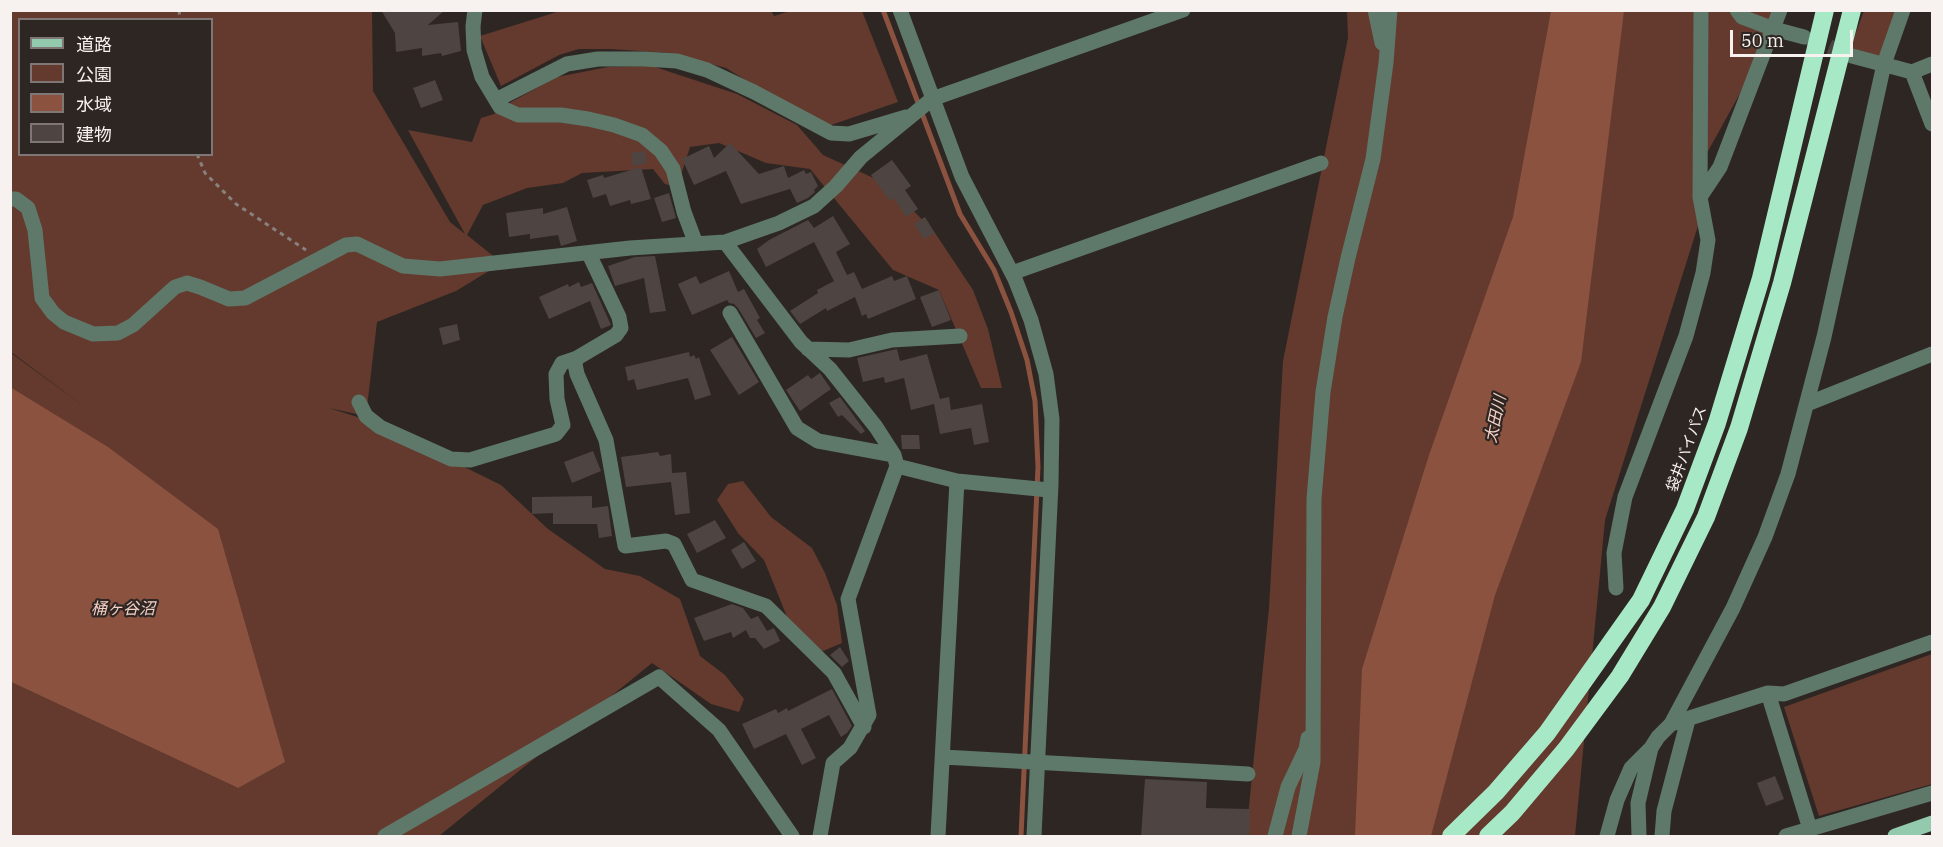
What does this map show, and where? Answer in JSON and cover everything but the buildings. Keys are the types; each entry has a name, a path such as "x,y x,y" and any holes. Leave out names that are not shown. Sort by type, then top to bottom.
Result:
{"highway":[{"name":"袋井バイパス","path":"1451,837 1496,792 1547,733 1641,600 1685,509 1717,423 1761,278 1826,10"},
{"path":"1488,837 1512,813 1566,749 1620,676 1662,607 1706,517 1739,428 1782,283 1851,16"}],"main road":[{"path":"1895,837 1932,823"}],"street":[{"path":"475,10 474,50 482,77 500,107 518,115 579,117 614,125 642,135 661,151 673,169 684,212 696,244"},
{"path":"900,10 962,177 1012,273 1031,320 1046,374 1052,418 1034,837"},
{"path":"10,199 16,199 28,208 35,230 42,297 53,313 64,322 93,334 118,333 133,325 175,287 187,283 229,299 244,298 346,245 357,244 403,266 440,269 630,248 724,242 779,223 814,206 836,186 861,157 932,99 1183,10"},
{"path":"1375,10 1386,63"},
{"path":"1299,837 1313,762 1314,499 1323,392 1347,258 1373,159 1386,63 1390,10"},
{"path":"1616,588 1614,553 1625,497 1686,336 1703,273 1708,240 1700,197 1701,10"},
{"path":"1737,10 1742,17 1804,37"},
{"path":"1700,197 1720,167 1780,10"},
{"path":"1606,837 1617,800 1631,768 1671,724 1733,608 1765,537 1788,474 1854,207 1884,64 1903,10"},
{"path":"1852,56 1912,72 1932,64"},
{"path":"496,100 567,64 598,59 645,59 677,61 707,70 831,133 849,134 913,114"},
{"path":"1912,72 1932,124"},
{"path":"1012,273 1321,163"},
{"path":"724,242 801,342 830,369 876,427 895,460 848,599 869,715 864,728 850,748 833,763 820,837"},
{"path":"359,402 366,416 380,427 451,459 470,460 556,434 563,425 557,399 556,374 562,363 577,358 616,335 621,328 619,317 590,254"},
{"path":"730,313 797,428 818,441 895,460 957,480 1049,490"},
{"path":"808,349 849,350 902,339 960,336"},
{"path":"1807,404 1932,354"},
{"path":"577,358 575,364 577,374 606,440 625,546 666,541 675,544 692,580 766,606 834,673 864,728"},
{"path":"938,837 957,480"},
{"path":"1671,724 1768,693 1784,694 1932,642"},
{"path":"385,837 659,677 719,730 792,837"},
{"path":"1768,693 1810,829"},
{"path":"1275,837 1288,787 1306,749 1313,711"},
{"path":"1662,837 1664,811 1688,720"},
{"path":"1639,837 1638,803 1651,748"},
{"path":"943,758 1248,774"},
{"path":"1786,837 1932,793"}],"path":[{"path":"198,156 205,173 236,204 320,260"}],"green space":[{"path":"372,10 373,91 450,222 465,234 408,130 472,142 481,118 494,114 557,77 608,67 652,66 737,94 797,125 823,155 889,185 935,233 973,290 988,329 1002,388 981,388 939,290 893,270 810,169 766,163 719,143 690,147 677,187 665,184 653,169 582,173 563,183 527,188 483,205 467,235 502,263 456,291 377,322 366,416 329,408 373,422 501,485 548,529 605,569 640,576 680,599 700,656 725,675 744,699 739,712 711,704 652,663 439,836 11,836 11,682 238,788 11,388 11,353 89,410 11,352 11,11"},
{"path":"771,10 774,16 790,11 862,11 898,102 831,125 794,110 726,68 670,53 610,49 579,49 559,55 501,86 480,36 560,11"},
{"path":"1347,11 1781,11 1769,41 1702,162 1703,210 1605,520 1575,836 1246,836 1269,608 1283,361 1348,38"},
{"path":"1864,11 1903,11 1884,64 1850,48"},
{"path":"743,481 771,517 812,548 825,573 837,605 842,643 823,651 794,634 764,560 738,533 717,500 728,484"},
{"path":"1932,654 1932,784 1819,816 1784,707"}],"water":[{"name":"太田川","path":"1551,11 1624,11 1581,362 1495,595 1431,836 1355,836 1362,669 1429,455 1513,217"},
{"name":"桶ヶ谷沼","path":"10,387 108,447 218,529 285,762 238,788 11,682"}],"waterway":[{"path":"883,10 960,214 994,270 1011,312 1027,360 1035,401 1038,467 1021,836"}],"tunnel":[{"path":"1808,38 1852,56"}]}
